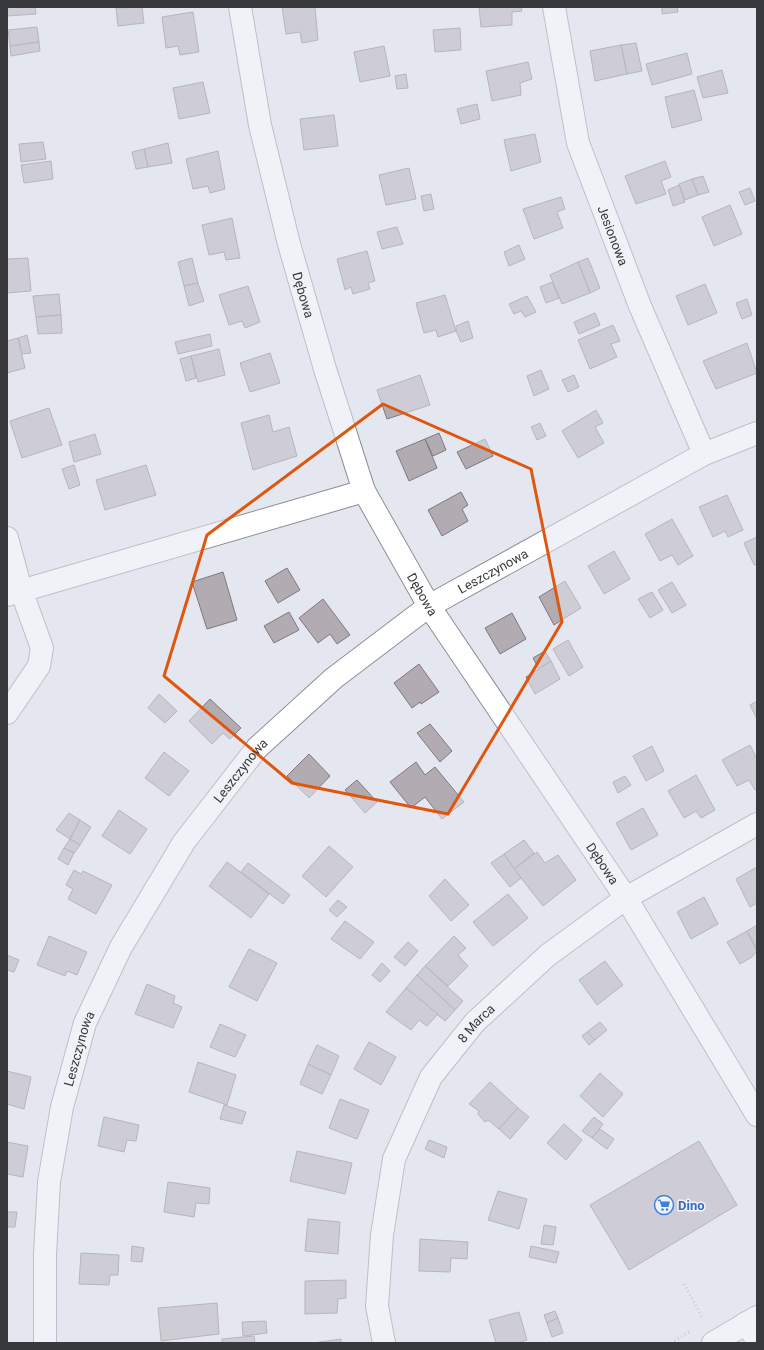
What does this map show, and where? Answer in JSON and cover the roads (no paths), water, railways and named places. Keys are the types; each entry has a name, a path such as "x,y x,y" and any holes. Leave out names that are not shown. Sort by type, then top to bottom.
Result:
{"street":[{"name":"Dębowa","path":"240,7 260,125 288,244 325,369 364,492 429,606 626,898 757,1116"},
{"name":"Jesionowa","path":"554,7 578,143 640,306 704,454"},
{"name":"Leszczynowa","path":"45,1343 45,1255 49,1182 62,1106 85,1023 121,947 184,842 257,748 334,678 429,606 704,454 757,433"},
{"path":"14,593 364,492"},
{"path":"7,538 14,593 42,648 39,666 7,713"},
{"name":"8 Marca","path":"384,1343 377,1306 382,1235 394,1159 431,1077 474,1022 548,955 626,898 757,824"},
{"path":"713,1343 754,1326"}],"place":[{"name":"Dino","path":"664,1205"}]}
